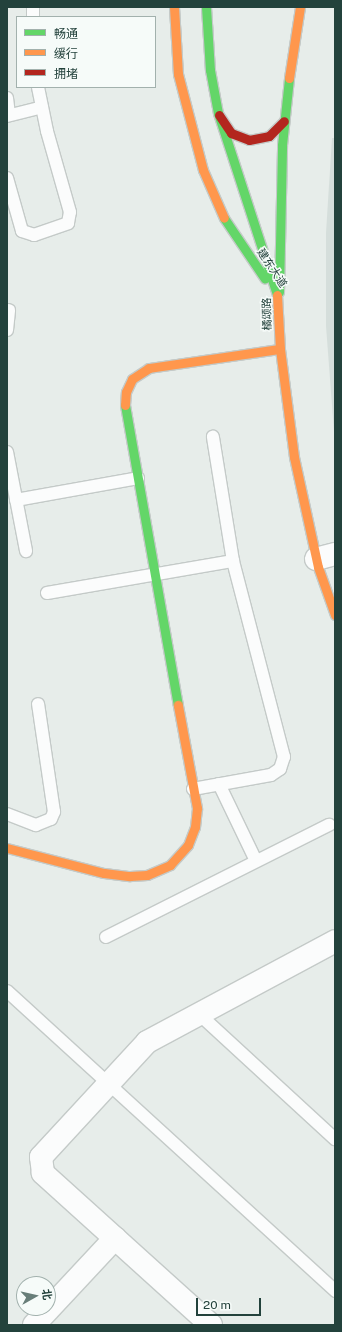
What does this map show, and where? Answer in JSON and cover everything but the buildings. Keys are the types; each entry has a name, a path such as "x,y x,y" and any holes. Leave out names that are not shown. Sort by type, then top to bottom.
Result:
{"main road":[{"name":"建东大道","path":"174,7 178,74 203,170 222,215 279,300"},
{"name":"建东大道","path":"206,7 210,70 218,114 279,300"},
{"name":"橘颂路","path":"300,7 293,41 284,121 278,252 280,349 294,457 326,556 335,615"},
{"path":"218,114 231,133 249,140 269,136 284,121"},
{"path":"7,848 113,875 147,875 170,865 188,845 196,818 193,789 125,407 126,392 132,379 142,370 157,366 280,349"}],"street":[{"path":"211,1325 43,1173 41,1157 107,1083 147,1042 335,941"},
{"path":"41,1323 115,1238"}],"lane":[{"path":"7,178 22,231 34,236 68,223 70,212 38,88"},
{"path":"7,98 8,115 42,107"},
{"path":"7,330 9,310"},
{"path":"193,789 271,775 280,769 284,757 233,561 213,437"},
{"path":"7,452 26,551"},
{"path":"16,500 138,478"},
{"path":"47,593 233,561"},
{"path":"7,814 36,825 51,819 54,812 38,704"},
{"path":"219,784 256,861"},
{"path":"106,937 329,824"},
{"path":"7,991 335,1291"},
{"path":"199,1014 335,1139"}],"shaded area":[{"path":"332,138 335,138 335,445 326,326 326,233"}],"traffic: fast":[{"path":"206,7 210,70 218,113 277,295"},
{"path":"279,292 282,145 289,78"},
{"path":"224,218 265,279"},
{"path":"125,405 178,705"}],"traffic: slow":[{"path":"174,7 178,74 203,170 224,218"},
{"path":"289,78 300,7"},
{"path":"277,295 280,349 294,457 318,567 335,615"},
{"path":"125,405 126,392 132,379 149,368 280,349"},
{"path":"7,848 104,873 130,876 147,875 170,865 188,845 195,827 197,808 178,705"}],"traffic: jam":[{"path":"219,115 231,133 249,140 269,136 284,121"}]}
